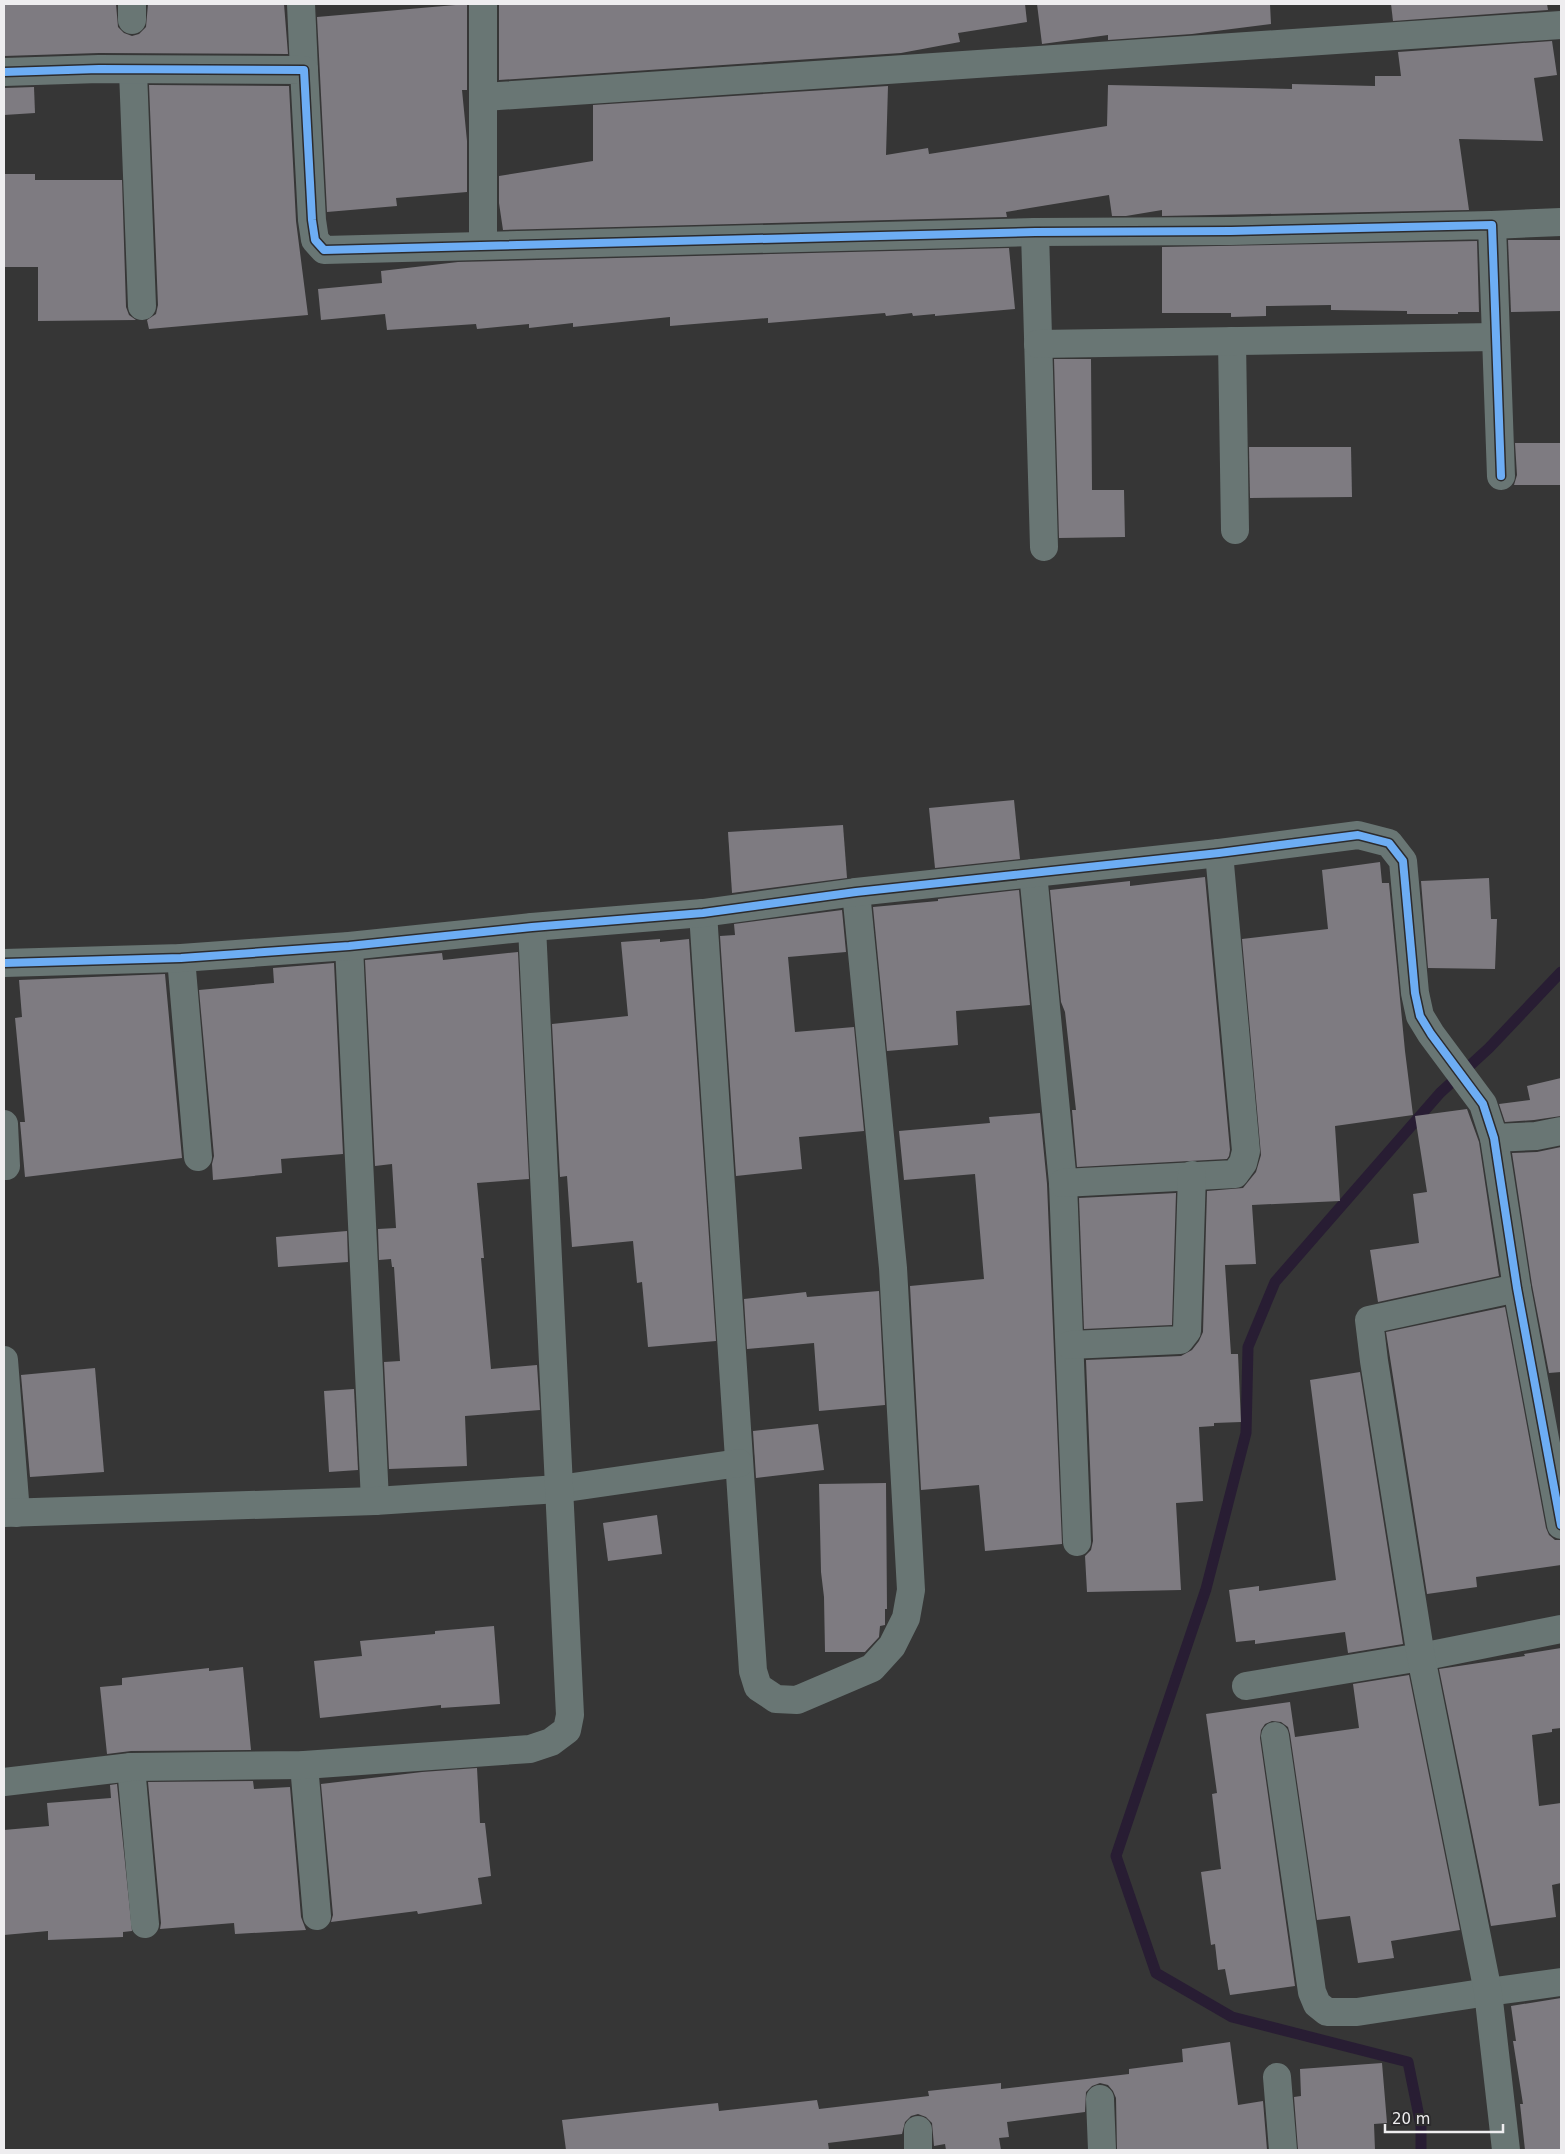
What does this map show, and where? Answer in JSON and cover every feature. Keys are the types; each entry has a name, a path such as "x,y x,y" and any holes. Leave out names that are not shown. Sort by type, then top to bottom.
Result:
{"street":[{"path":"301,4 312,220 315,240 324,250 1034,232 1231,231 1561,222"},
{"path":"483,4 483,245"},
{"path":"484,97 1561,26"},
{"path":"4,72 99,69 304,70"},
{"path":"133,70 142,306"},
{"path":"1492,225 1501,476"},
{"path":"1034,232 1044,547"},
{"path":"1038,344 1495,337"},
{"path":"1232,341 1235,530"},
{"path":"4,963 181,958 349,946 532,927 703,913 856,892 1219,853 1358,835 1389,843 1403,861 1415,993 1420,1016 1430,1034 1483,1104 1494,1138 1517,1288 1561,1525"},
{"path":"1063,1183 1235,1174 1243,1164 1246,1150 1219,853"},
{"path":"1033,873 1063,1183 1077,1542"},
{"path":"703,913 753,1671 758,1687 776,1699 797,1700 872,1668 892,1646 906,1618 910,1590 893,1268 856,892"},
{"path":"4,1782 131,1767 304,1765 530,1749 551,1742 567,1730 570,1715 532,927"},
{"path":"349,946 375,1501"},
{"path":"181,958 198,1157"},
{"path":"4,1124 6,1166"},
{"path":"1494,1138 1536,1136 1561,1131"},
{"path":"1070,1344 1180,1340 1187,1331 1192,1175"},
{"path":"1506,2150 1488,1992 1421,1657 1376,1371 1370,1320 1517,1288"},
{"path":"4,1360 10,1513 375,1501 559,1489 739,1463"},
{"path":"1246,1686 1421,1657 1561,1629"},
{"path":"1275,1736 1312,1992 1317,2004 1327,2012 1357,2012 1561,1982"},
{"path":"304,1765 317,1916"},
{"path":"131,1767 145,1924"},
{"path":"1278,2076 1283,2150"},
{"path":"1100,2099 1102,2150"}],"building":[{"path":"4,4 116,4 118,27 124,33 132,36 139,34 146,27 148,4 284,4 288,54 99,53 4,56"},
{"path":"467,4 467,90 462,90 467,141 467,192 396,198 397,206 327,212 317,17"},
{"path":"499,4 1025,4 1027,22 958,33 960,42 901,53 499,80"},
{"path":"1037,4 1270,4 1271,24 1192,34 1108,40 1108,35 1042,44"},
{"path":"1391,4 1547,4 1548,10 1393,21"},
{"path":"1552,41 1557,75 1534,78 1543,141 1459,139 1469,210 1162,216 1162,210 1126,216 1112,216 1109,195 1006,212 1007,217 503,230 499,203 499,176 593,161 593,105 888,86 886,155 928,148 929,154 1107,126 1108,85 1292,89 1292,84 1375,86 1375,76 1401,76 1398,52"},
{"path":"149,85 289,86 296,221 308,315 149,329 147,320 156,314 158,305"},
{"path":"34,87 35,113 4,115 4,88"},
{"path":"4,174 35,174 35,180 122,180 126,307 129,315 136,320 38,321 38,267 4,267"},
{"path":"1508,240 1561,240 1561,311 1511,312"},
{"path":"1477,241 1479,312 1407,314 1407,311 1331,310 1331,305 1266,306 1266,316 1231,317 1231,313 1162,313 1162,247"},
{"path":"1009,248 1015,309 935,316 935,314 913,316 912,313 886,316 885,313 768,323 768,318 670,326 670,317 573,327 573,323 529,328 529,324 477,329 476,324 387,330 385,314 321,320 318,289 382,283 381,271 458,262"},
{"path":"1054,359 1091,359 1092,490 1124,490 1125,537 1059,538"},
{"path":"1515,443 1561,443 1561,485 1514,485 1517,475"},
{"path":"1249,447 1351,447 1352,497 1250,498"},
{"path":"1014,800 1020,859 935,868 929,808"},
{"path":"843,825 847,878 732,893 728,832"},
{"path":"1380,862 1382,883 1389,883 1413,1115 1335,1126 1340,1201 1252,1205 1256,1264 1225,1265 1231,1354 1238,1354 1241,1422 1214,1423 1214,1426 1199,1427 1203,1501 1176,1503 1181,1590 1087,1592 1085,1556 1091,1550 1093,1541 1086,1360 1181,1356 1192,1350 1203,1332 1207,1191 1243,1188 1256,1172 1261,1155 1242,939 1328,929 1322,870"},
{"path":"1205,877 1230,1150 1229,1156 1227,1159 1077,1167 1072,1110 1076,1110 1065,1012 1061,1002 1050,890 1130,881 1130,886"},
{"path":"1489,878 1491,919 1497,919 1495,969 1428,968 1421,881"},
{"path":"1019,890 1030,1005 956,1011 958,1045 887,1051 873,907 938,901 938,899"},
{"path":"842,910 846,952 788,957 795,1032 854,1027 864,1131 799,1137 802,1169 736,1176 720,936 735,935 734,924"},
{"path":"660,939 660,942 689,939 716,1341 648,1347 642,1282 637,1283 633,1241 572,1247 567,1176 560,1177 552,1024 628,1016 621,942"},
{"path":"518,952 529,1179 477,1183 484,1258 481,1258 491,1369 537,1365 540,1410 465,1416 467,1466 389,1469 384,1362 400,1361 394,1267 392,1267 391,1259 379,1260 378,1229 396,1228 392,1164 375,1166 365,960 442,953 443,960"},
{"path":"334,963 343,1154 281,1159 282,1173 213,1180 212,1164 214,1156 199,990 274,983 273,968"},
{"path":"165,974 182,1158 25,1177 20,1122 25,1122 15,1018 22,1017 19,980"},
{"path":"1561,1078 1561,1116 1505,1122 1499,1104 1530,1100 1527,1086"},
{"path":"1467,1109 1479,1142 1499,1276 1378,1302 1370,1250 1419,1243 1413,1194 1427,1192 1415,1116"},
{"path":"1040,1113 1047,1184 1062,1544 985,1551 979,1485 921,1490 910,1286 984,1279 975,1174 904,1180 899,1131 990,1123 989,1117"},
{"path":"1561,1147 1561,1372 1549,1373 1532,1285 1512,1153 1537,1152"},
{"path":"1176,1193 1172,1325 1084,1329 1079,1198"},
{"path":"347,1231 348,1262 278,1267 276,1237"},
{"path":"879,1291 885,1405 819,1411 814,1343 747,1349 744,1299 806,1292 807,1297"},
{"path":"1505,1307 1546,1528 1549,1535 1555,1540 1561,1540 1561,1565 1476,1577 1477,1587 1427,1594 1386,1332"},
{"path":"95,1368 104,1472 30,1477 21,1375"},
{"path":"1360,1372 1403,1644 1348,1653 1345,1632 1255,1644 1255,1640 1236,1642 1229,1590 1259,1586 1259,1591 1336,1580 1310,1380"},
{"path":"354,1389 358,1470 329,1472 324,1391"},
{"path":"818,1424 824,1470 756,1478 753,1431"},
{"path":"886,1483 887,1609 885,1609 885,1625 880,1626 879,1637 865,1652 825,1652 819,1484"},
{"path":"657,1515 662,1554 608,1561 603,1523"},
{"path":"494,1626 500,1704 441,1708 441,1705 320,1718 314,1661 362,1656 360,1641 435,1634 435,1631"},
{"path":"1561,1648 1561,1728 1552,1729 1552,1732 1532,1735 1539,1806 1561,1803 1561,1883 1552,1885 1556,1917 1491,1926 1439,1669 1525,1656 1524,1654"},
{"path":"243,1667 251,1750 131,1751 107,1754 100,1687 122,1685 122,1678 209,1668 209,1671"},
{"path":"1409,1675 1460,1930 1391,1941 1394,1958 1358,1963 1350,1916 1317,1920 1290,1734 1288,1727 1281,1722 1272,1721 1265,1724 1261,1730 1260,1738 1295,1986 1230,1995 1225,1969 1218,1970 1215,1944 1211,1945 1201,1872 1221,1869 1212,1794 1217,1793 1206,1714 1290,1702 1295,1737 1359,1728 1353,1684"},
{"path":"477,1768 480,1823 485,1823 491,1876 478,1878 482,1904 418,1914 417,1911 331,1922 333,1915 321,1784 422,1772"},
{"path":"253,1781 254,1789 290,1787 301,1917 306,1930 235,1934 234,1923 160,1929 148,1782"},
{"path":"117,1784 132,1931 123,1932 123,1937 48,1940 48,1931 4,1935 4,1830 49,1826 47,1803 111,1798 110,1785"},
{"path":"1561,1998 1561,2150 1525,2150 1520,2104 1523,2104 1513,2041 1516,2041 1511,2006"},
{"path":"1230,2042 1238,2105 1263,2101 1267,2150 1117,2150 1116,2098 1108,2085 1100,2083 1092,2086 1086,2092 1085,2112 1007,2122 1009,2137 999,2138 1001,2150 946,2150 945,2144 934,2146 932,2123 926,2117 918,2114 911,2116 905,2122 902,2134 828,2143 829,2150 566,2150 562,2120 718,2103 719,2111 817,2100 819,2109 929,2096 928,2091 1001,2083 1001,2089 1129,2074 1129,2069 1183,2062 1182,2049"},
{"path":"1382,2063 1387,2123 1374,2124 1375,2150 1298,2150 1294,2097 1301,2096 1300,2069"}],"waterway":[{"path":"1421,2150 1421,2126 1408,2062 1232,2017 1156,1973 1116,1856 1206,1589 1246,1433 1248,1347 1275,1282 1440,1093 1489,1048 1561,972"}],"cycle path":[{"path":"4,72 99,69 304,70 312,220 315,240 324,250 1035,232 1231,231 1492,225 1501,476"},
{"path":"4,963 181,958 349,946 532,927 703,913 856,892 1219,853 1358,835 1389,843 1403,861 1415,993 1420,1016 1431,1034 1483,1104 1494,1138 1517,1288 1561,1525"}]}
